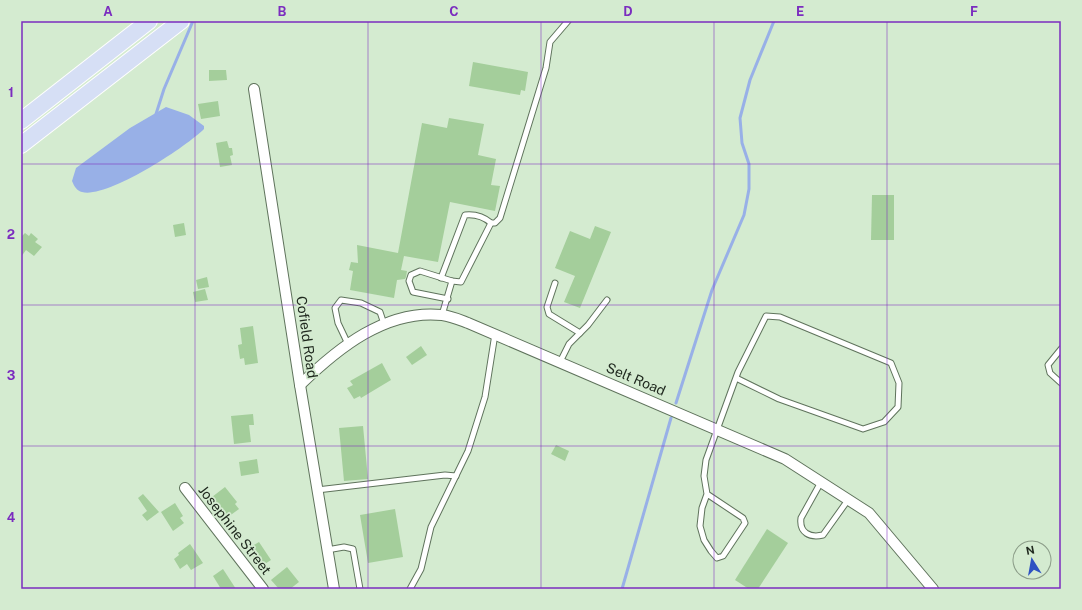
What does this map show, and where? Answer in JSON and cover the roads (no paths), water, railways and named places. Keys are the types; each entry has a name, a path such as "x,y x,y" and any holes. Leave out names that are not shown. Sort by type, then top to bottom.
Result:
{"main road":[{"path":"21,121 149,21"},
{"path":"21,145 181,21"}],"street":[{"name":"Cofield Road","path":"254,89 300,385 334,589"},
{"name":"Selt Road","path":"300,385 348,344 384,324 414,316 442,315 495,334 785,458 868,513 933,589"},
{"name":"Josephine Street","path":"185,488 263,589"}],"lane":[{"path":"490,223 495,223 500,218 504,206 546,68 550,42 568,21"},
{"path":"442,278 465,215 474,214 486,218 490,223"},
{"path":"448,299 413,292 410,286 411,275 416,271 420,271 452,281 461,282 490,223"},
{"path":"442,315 448,299 452,281"},
{"path":"555,283 547,307 549,314 580,333"},
{"path":"348,344 338,323 335,308 341,300 361,303 380,312 384,324"},
{"path":"560,362 569,344 607,300"},
{"path":"707,494 743,518 745,523 723,556 717,558 707,546 700,526 702,508 707,494 704,476 706,460 736,378 766,316 780,317 891,363 899,383 898,407 884,422 863,429 779,399 736,378"},
{"path":"410,589 421,569 431,527 468,451 484,396 495,334"},
{"path":"1061,349 1048,365 1050,373 1061,383"},
{"path":"317,490 445,475 456,476"},
{"path":"821,482 801,518 800,525 805,533 814,538 823,536 848,500"},
{"path":"328,550 344,547 353,549 360,589"}],"water":[{"path":"166,107 189,115 204,126 204,129 164,159 127,180 109,188 94,192 82,192 76,188 72,181 76,168 130,128"}],"waterway":[{"path":"156,114 164,89 193,21"},
{"path":"676,403 712,290 744,215 749,189 749,164 742,143 740,118 750,80 774,21"},
{"path":"622,589 671,418"}]}
